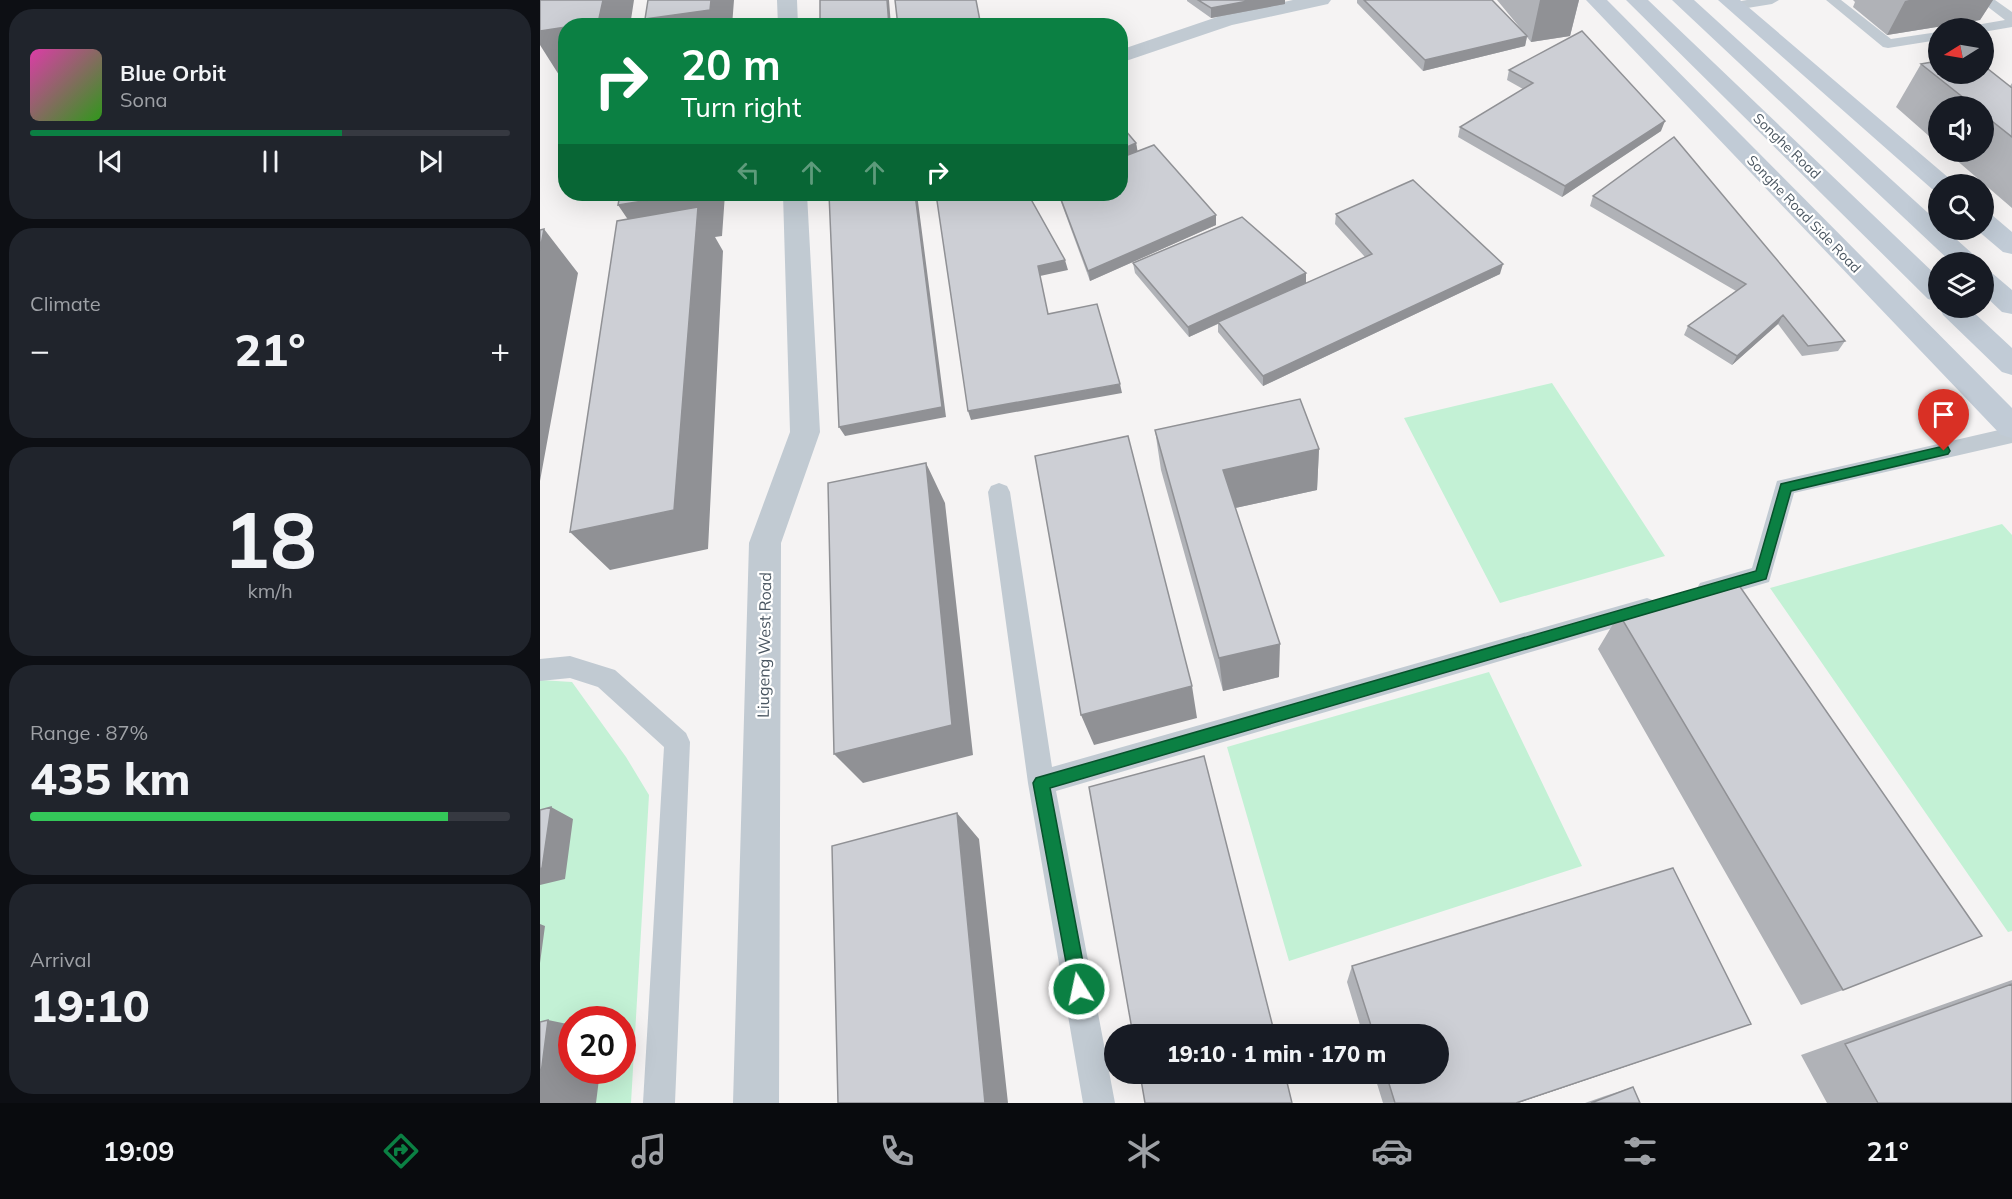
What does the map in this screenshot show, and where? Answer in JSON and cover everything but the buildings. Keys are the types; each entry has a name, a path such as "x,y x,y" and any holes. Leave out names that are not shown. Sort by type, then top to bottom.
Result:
{"street":[{"path":"787,0 788,18"},
{"path":"1128,54 1227,20 1321,0"},
{"name":"Songhe Road Side Road","path":"1596,0 2012,427"},
{"name":"Songhe Road","path":"1636,0 1928,283"},
{"path":"1682,0 1955,252"},
{"path":"1732,3 1929,174"},
{"name":"Liugeng West Road","path":"756,1103 765,543 805,432 795,201"},
{"path":"1994,230 2012,246"},
{"path":"1845,256 1890,247"},
{"path":"1994,289 2012,305"},
{"path":"1963,318 2012,365"}],"lane":[{"path":"1732,3 1772,0"},
{"path":"1833,0 1888,44 1928,38"},
{"path":"1986,0 2012,18"},
{"path":"1994,26 2012,23"},
{"path":"1041,783 1761,575 1785,487 2012,435"},
{"path":"999,492 1041,783 1099,1103"},
{"path":"540,670 570,667 606,678 677,742 659,1103"}],"green space":[{"path":"1552,383 1665,556 1500,603 1404,418"},
{"path":"2002,524 2012,535 2012,931 2008,932 1770,588"},
{"path":"1489,672 1582,866 1289,961 1227,747"},
{"path":"540,680 572,682 626,757 649,795 636,1017 636,1006 558,1006 558,1084 632,1084 631,1103 540,1103"}],"route":[{"path":"1079,989 1041,783 1761,575 1785,487 1944,451"}]}
